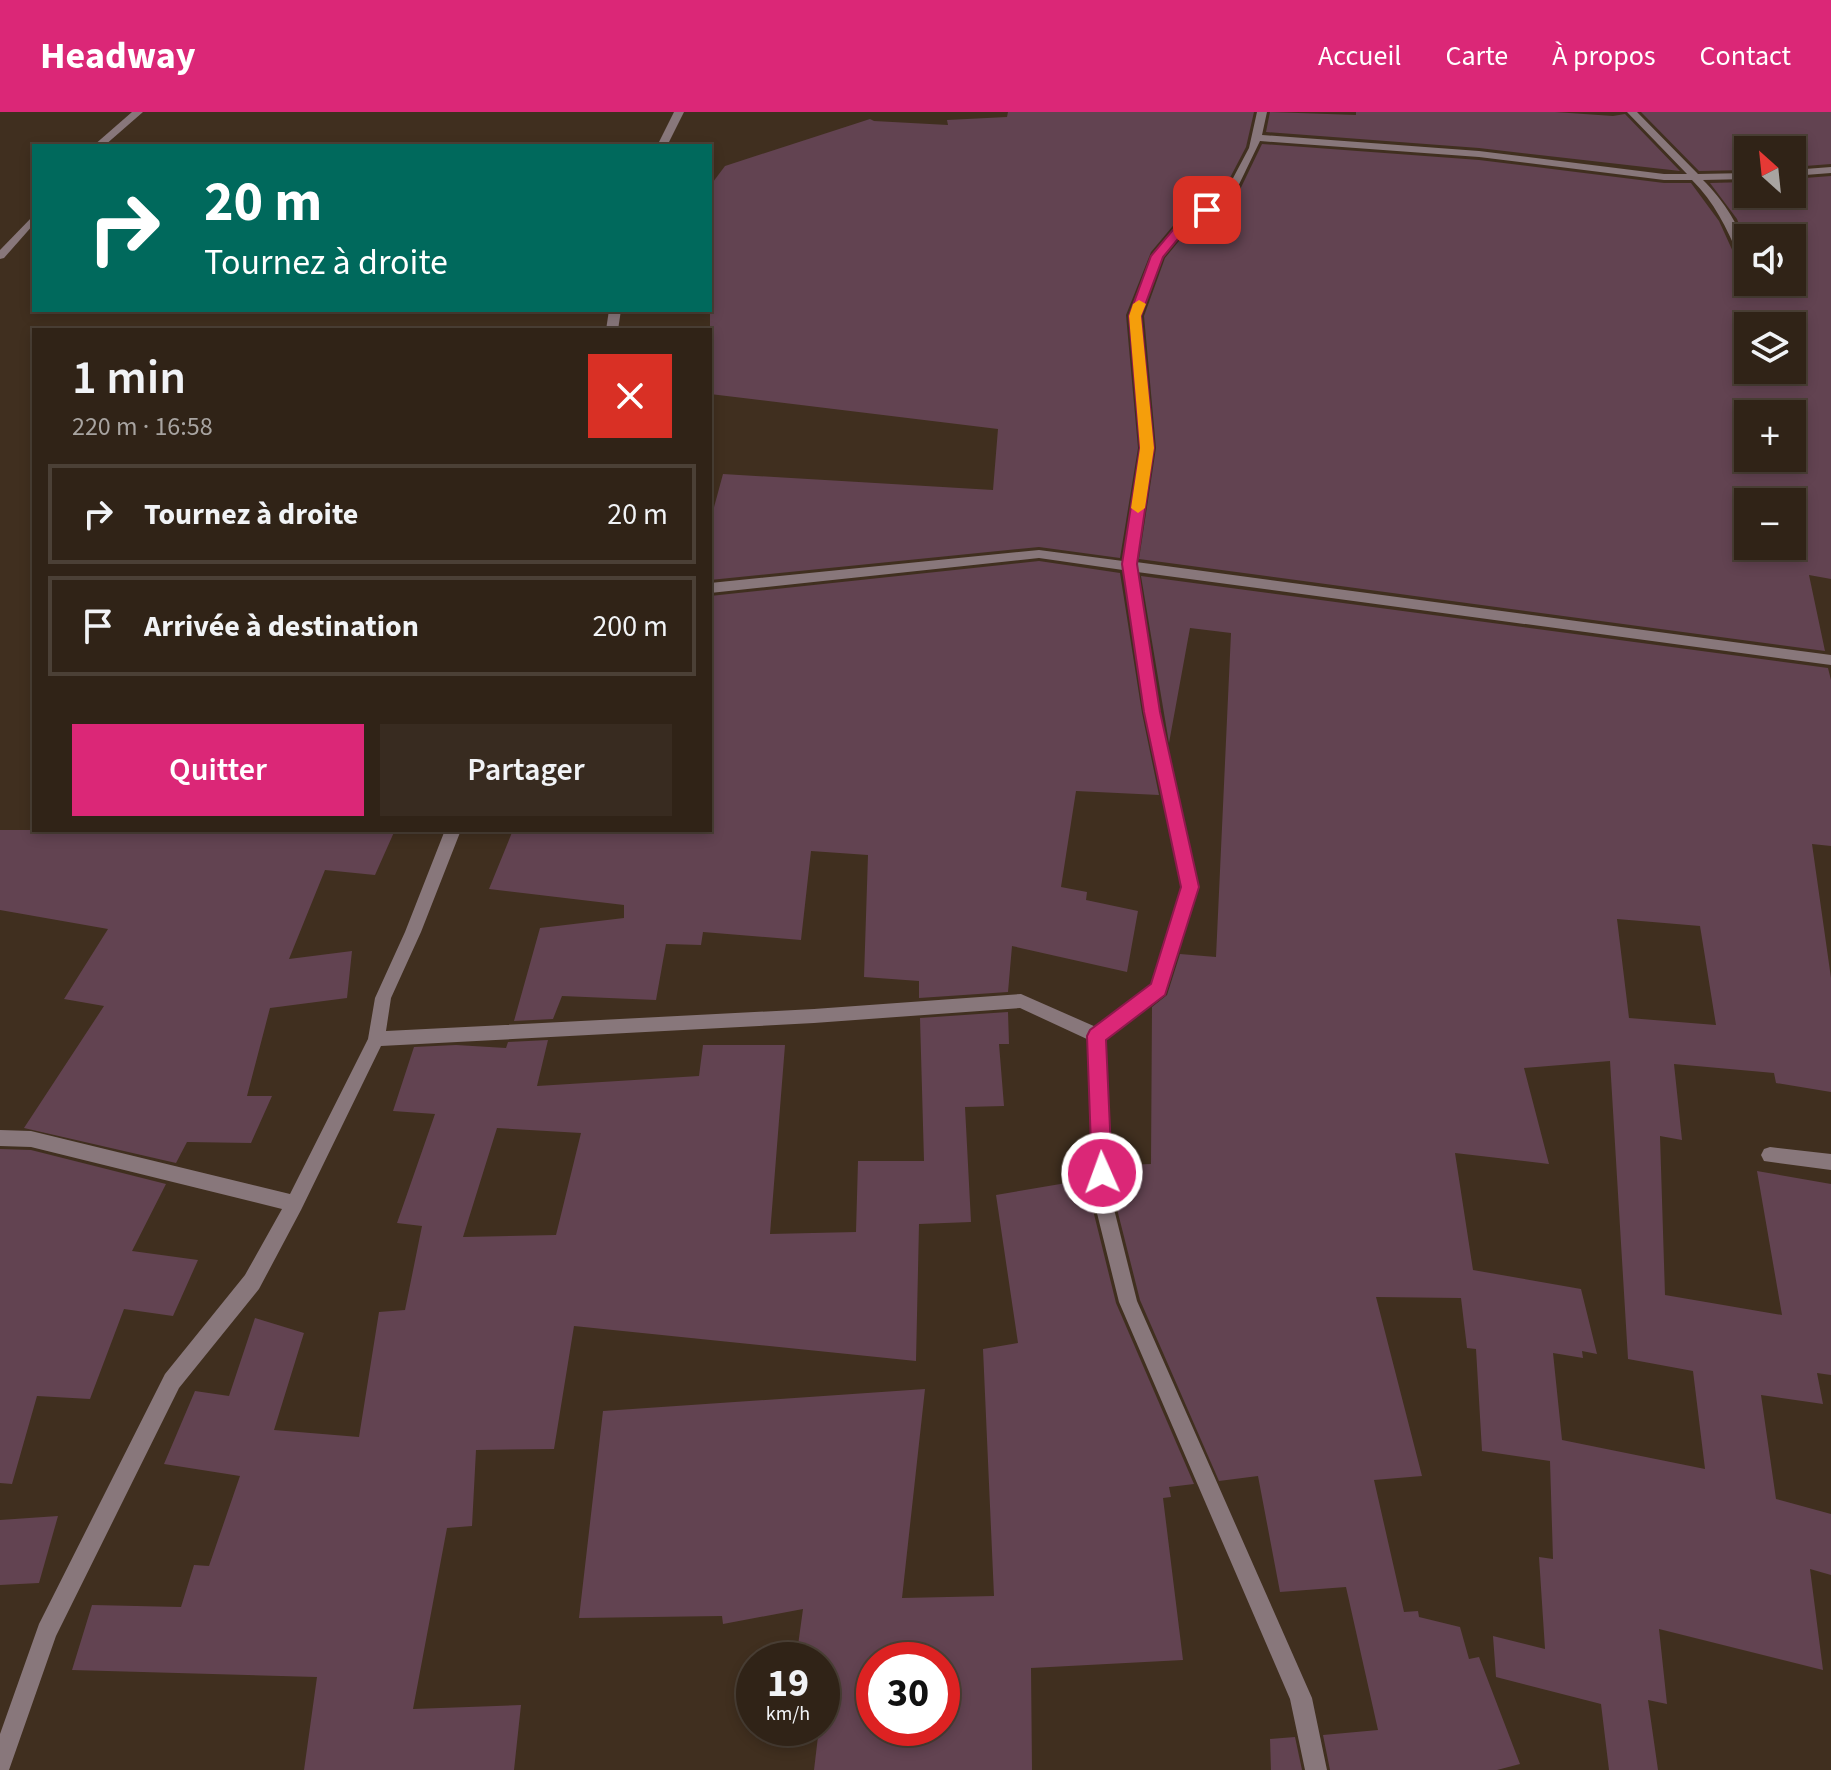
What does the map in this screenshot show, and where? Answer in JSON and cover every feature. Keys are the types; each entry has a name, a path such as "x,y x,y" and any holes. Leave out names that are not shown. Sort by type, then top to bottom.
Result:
{"street":[{"path":"100,144 138,112"},
{"path":"663,144 679,112"},
{"path":"1097,1036 1158,989 1190,887 1152,712 1129,564 1147,448 1135,316 1157,256 1187,220 1227,199 1256,138 1262,112"},
{"path":"1632,112 1695,177 1729,220 1734,232"},
{"path":"1256,138 1479,154 1664,177 1734,176"},
{"path":"1806,172 1831,170"},
{"path":"0,256 32,220"},
{"path":"712,588 1039,554 1831,660"},
{"path":"0,1765 47,1632 172,1381 252,1282 295,1204 376,1039 383,998 452,832"},
{"path":"376,1039 814,1016 1021,1001 1097,1036"},
{"path":"1097,1036 1103,1201 1128,1302 1301,1698 1316,1770"},
{"path":"0,1138 31,1139 295,1204"},
{"path":"1770,1155 1831,1162"}],"building":[{"path":"1008,112 1254,112 1246,147 1221,195 1182,215 1151,252 1126,315 1138,448 1120,558 1039,547 712,580 712,515 723,474 993,490 998,429 712,394 712,183 725,166 870,119 948,125 947,120 1007,117"},
{"path":"1270,112 1356,115 1356,112 1625,114 1680,171 1479,148 1266,132"},
{"path":"1641,112 1831,112 1831,164 1806,166 1806,136 1734,136 1734,170 1699,171"},
{"path":"1262,144 1479,160 1664,183 1691,183 1719,221 1734,254 1734,296 1806,296 1806,224 1739,224 1710,183 1734,182 1734,208 1806,208 1806,178 1831,176 1831,579 1809,575 1825,651 1139,559 1156,448 1144,316 1165,258 1193,224 1234,202"},
{"path":"1039,561 1120,573 1142,713 1159,795 1076,791 1061,887 1087,892 1086,900 1138,911 1127,972 1012,946 1008,992 919,998 919,981 864,977 868,855 811,851 801,940 703,932 701,945 666,944 656,1000 562,996 553,1019 514,1021 540,928 624,918 624,905 489,889 512,832 712,832 712,596"},
{"path":"1141,576 1828,668 1831,680 1831,846 1812,844 1831,978 1831,1092 1776,1083 1774,1073 1674,1064 1682,1140 1660,1136 1665,1295 1782,1315 1757,1171 1831,1184 1831,1375 1817,1373 1823,1404 1761,1395 1776,1499 1831,1514 1831,1575 1810,1569 1823,1670 1659,1629 1667,1704 1648,1700 1658,1770 1609,1770 1601,1704 1496,1677 1493,1636 1545,1649 1539,1557 1553,1559 1550,1461 1482,1451 1476,1349 1467,1348 1461,1298 1376,1297 1422,1476 1374,1480 1404,1612 1418,1611 1419,1617 1460,1627 1469,1659 1479,1657 1520,1764 1497,1770 1330,1770 1323,1735 1378,1730 1346,1587 1280,1592 1258,1476 1219,1481 1140,1300 1115,1201 1114,1175 1125,1173 1124,1165 1151,1164 1152,1007 1167,995 1180,954 1216,957 1231,633 1190,628 1169,743","holes":["1617,919 1700,926 1716,1025 1629,1018","1610,1061 1628,1359 1693,1371 1705,1469 1562,1440 1553,1353 1583,1358 1582,1351 1597,1354 1581,1289 1473,1270 1455,1153 1549,1164 1524,1068"]},
{"path":"0,830 394,832 375,875 325,870 289,959 352,951 347,998 270,1008 247,1096 272,1096 251,1143 187,1142 176,1163 24,1128 104,1006 64,999 108,929 0,910"},
{"path":"1008,1012 1009,1044 999,1044 1004,1106 965,1107 971,1222 919,1224 916,1361 574,1326 554,1449 476,1450 472,1526 447,1528 413,1709 521,1705 514,1770 304,1770 317,1677 72,1670 92,1605 181,1607 194,1565 209,1566 240,1476 164,1464 195,1391 229,1396 255,1318 304,1333 274,1430 359,1437 379,1312 405,1310 422,1226 397,1223 435,1114 393,1111 414,1047 456,1045 506,1048 508,1042 548,1040 537,1086 699,1076 703,1045 785,1045 770,1234 856,1232 858,1161 924,1161 920,1018","holes":["497,1128 581,1133 556,1235 463,1237"]},
{"path":"0,1149 31,1150 166,1184 132,1251 198,1260 173,1316 124,1309 90,1399 37,1396 12,1484 0,1483"},
{"path":"1090,1179 1091,1202 1116,1303 1194,1484 1169,1487 1171,1497 1163,1498 1183,1660 1031,1668 1032,1770 814,1770 817,1746 840,1746 840,1642 798,1642 803,1609 723,1624 722,1616 579,1618 603,1411 925,1389 902,1598 994,1596 983,1349 1018,1343 996,1195"},
{"path":"58,1516 39,1583 0,1585 0,1520"},
{"path":"1295,1737 1302,1770 1271,1770 1270,1739"}],"slow traffic":[{"path":"1138,508 1147,448 1135,316 1139,304"}],"route":[{"path":"1102,1173 1097,1036 1158,989 1190,887 1152,712 1129,564 1147,448 1135,316 1157,256 1187,220 1207,210"}]}
